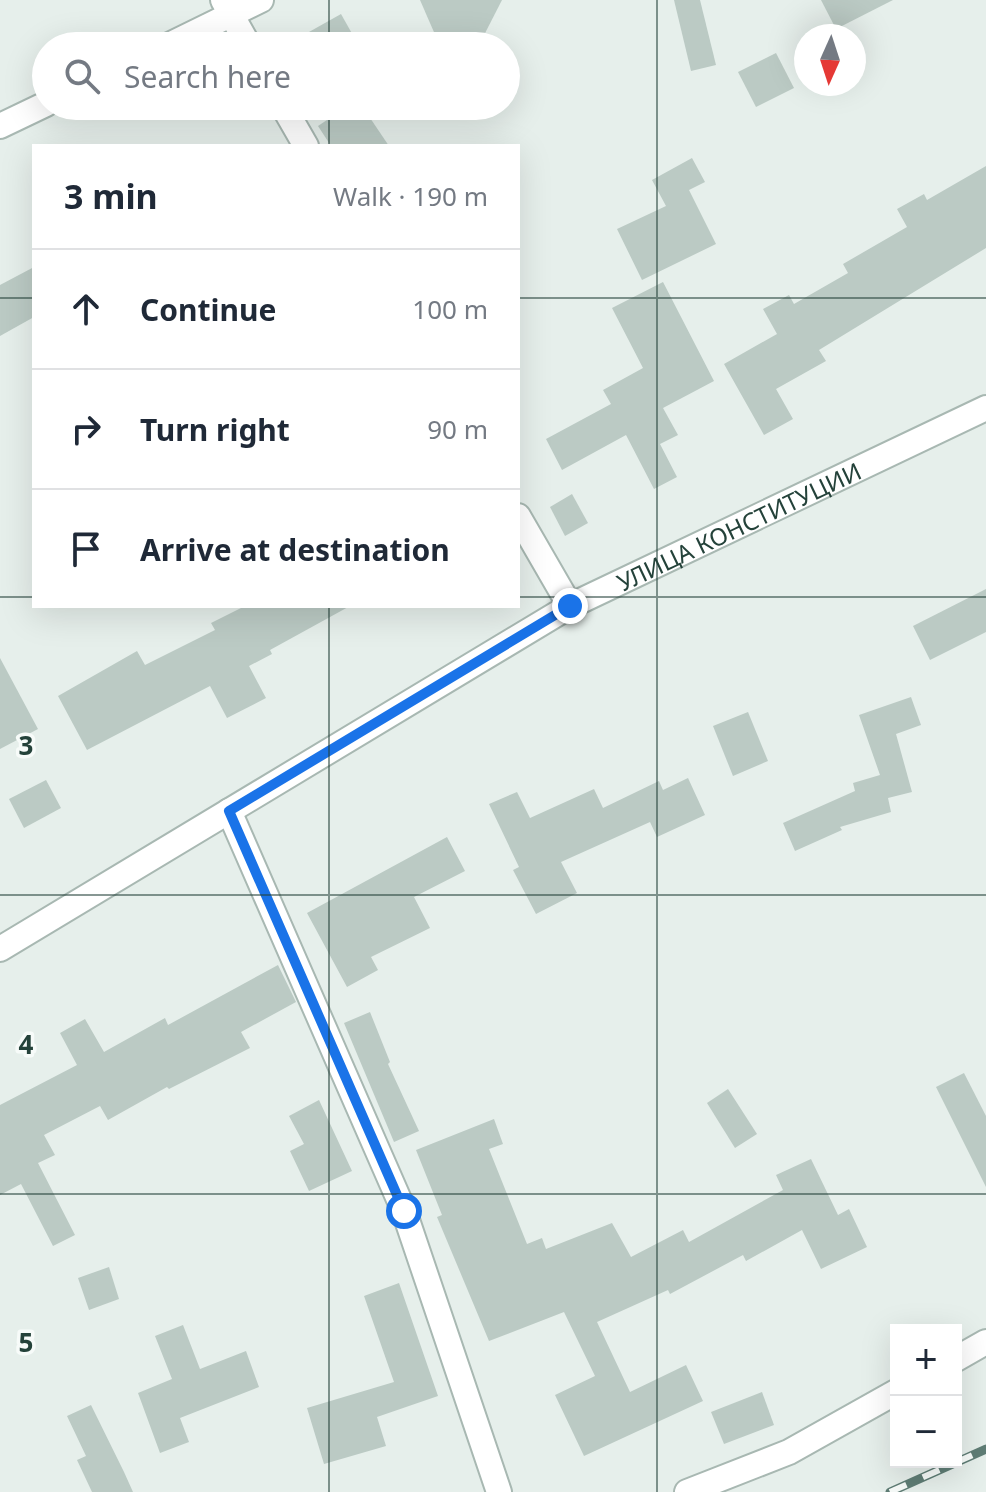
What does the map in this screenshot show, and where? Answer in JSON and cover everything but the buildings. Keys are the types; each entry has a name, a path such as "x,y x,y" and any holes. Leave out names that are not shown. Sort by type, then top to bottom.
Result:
{"street":[{"path":"189,32 227,8 261,0"},
{"path":"227,8 241,32"},
{"path":"0,126 32,111"},
{"path":"291,120 305,144"},
{"name":"УЛИЦА КОНСТИТУЦИИ","path":"0,949 570,606 986,408"},
{"path":"520,519 570,606"},
{"path":"229,811 404,1211 499,1492"},
{"path":"962,1356 986,1342"},
{"path":"687,1492 789,1452 890,1395"}],"railway":[{"path":"890,1492 986,1449"}],"route":[{"path":"404,1211 229,811 570,606"}]}
